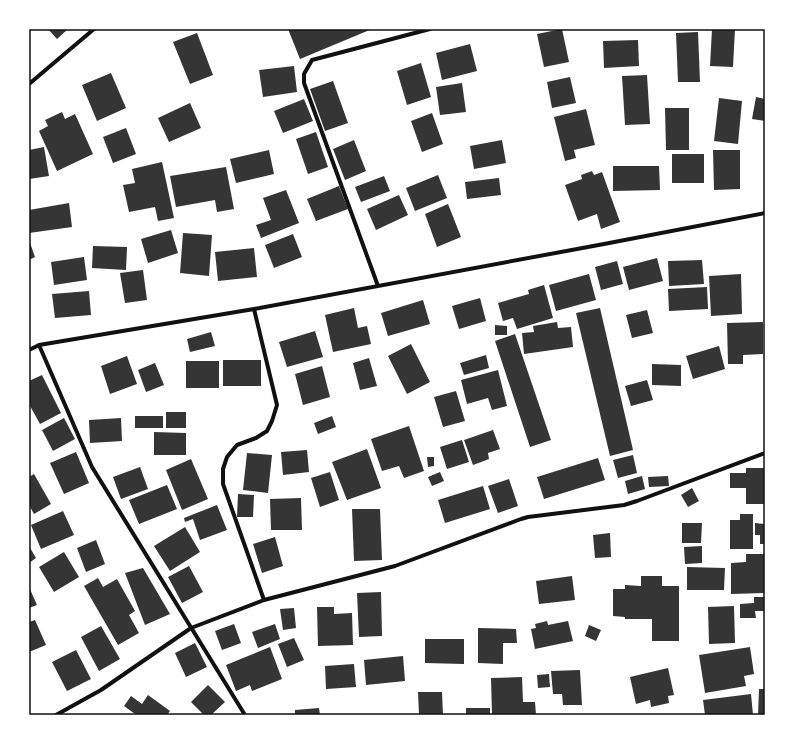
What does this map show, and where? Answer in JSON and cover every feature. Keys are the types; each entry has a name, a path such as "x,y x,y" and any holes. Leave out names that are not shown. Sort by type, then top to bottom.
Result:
{"street":[{"path":"29,84 94,29"},
{"path":"378,286 304,83 304,74 312,60 430,29"},
{"path":"29,350 39,345 254,310 765,213"},
{"path":"254,310 277,405 267,431 256,438 237,445 227,457 223,470 223,484 264,600"},
{"path":"39,345 92,467 245,715"},
{"path":"56,715 101,690 191,628 264,600 395,566 521,519 624,505 765,453"}],"building":[{"path":"48,29 68,29 57,39"},
{"path":"288,29 372,29 300,59"},
{"path":"562,29 569,62 544,67 537,34"},
{"path":"712,29 735,29 733,67 710,66"},
{"path":"698,32 700,82 678,82 676,33"},
{"path":"197,33 213,75 190,84 173,42"},
{"path":"638,40 639,66 604,68 603,41"},
{"path":"470,44 477,71 442,80 436,53"},
{"path":"421,63 431,97 407,105 397,71"},
{"path":"294,66 297,92 263,97 259,70"},
{"path":"111,73 126,108 97,121 82,85"},
{"path":"647,75 650,124 625,125 622,76"},
{"path":"570,77 576,103 552,108 547,82"},
{"path":"333,81 348,123 325,131 310,89"},
{"path":"462,83 466,112 440,115 436,87"},
{"path":"756,97 765,99 765,121 752,119"},
{"path":"719,98 742,101 738,144 714,141"},
{"path":"304,99 313,121 283,133 274,111"},
{"path":"190,103 201,128 169,142 158,118"},
{"path":"665,108 689,108 689,150 666,150"},
{"path":"586,109 595,145 574,150 576,158 565,161 554,117"},
{"path":"62,112 65,119 75,114 93,154 57,171 39,131 48,126 45,120"},
{"path":"432,113 443,144 422,152 411,121"},
{"path":"126,128 136,154 113,163 103,137"},
{"path":"316,132 328,167 308,174 296,139"},
{"path":"354,140 366,171 345,180 333,149"},
{"path":"502,140 506,163 474,169 470,146"},
{"path":"44,147 49,176 29,179 29,150"},
{"path":"269,150 274,174 236,183 230,159"},
{"path":"713,150 740,150 740,189 714,190"},
{"path":"672,154 704,154 704,183 672,183"},
{"path":"162,162 174,218 158,221 155,207 129,212 123,185 135,183 132,169"},
{"path":"613,166 659,166 660,190 613,191"},
{"path":"226,167 234,209 217,212 215,200 176,207 170,176"},
{"path":"592,171 594,175 602,172 620,222 601,229 597,214 578,221 565,185 582,179 581,175"},
{"path":"438,175 447,198 415,211 406,188"},
{"path":"384,176 390,191 361,202 355,187"},
{"path":"499,178 501,195 467,199 465,182"},
{"path":"339,186 348,209 316,221 307,199"},
{"path":"286,190 299,223 261,238 256,225 271,220 263,198"},
{"path":"399,195 408,215 376,230 367,209"},
{"path":"69,203 72,227 29,233 29,210"},
{"path":"448,204 461,237 437,247 425,214"},
{"path":"171,230 178,253 148,263 141,239"},
{"path":"183,233 212,235 209,276 180,273"},
{"path":"293,234 302,257 274,268 265,245"},
{"path":"29,240 35,257 29,260"},
{"path":"93,246 127,247 126,270 92,268"},
{"path":"254,248 257,277 218,281 215,252"},
{"path":"84,257 87,280 54,285 51,262"},
{"path":"657,258 663,281 629,290 623,267"},
{"path":"702,260 704,284 669,286 668,261"},
{"path":"617,261 623,284 601,290 595,267"},
{"path":"143,270 147,300 125,303 120,273"},
{"path":"589,274 596,300 556,311 549,285"},
{"path":"741,274 742,314 711,316 709,276"},
{"path":"544,285 553,318 517,329 513,318 503,321 498,303 529,294 528,290"},
{"path":"707,287 708,309 669,311 668,289"},
{"path":"89,291 91,315 55,318 52,294"},
{"path":"480,298 486,321 459,329 452,306"},
{"path":"423,300 430,324 388,336 381,313"},
{"path":"354,308 358,328 367,326 371,344 333,352 325,315"},
{"path":"600,308 633,450 610,456 576,313"},
{"path":"647,310 653,333 632,338 626,315"},
{"path":"557,322 558,328 571,327 573,347 524,354 522,333 534,332 533,326"},
{"path":"763,322 763,354 743,355 743,364 728,364 727,323"},
{"path":"495,325 507,326 507,335 495,335"},
{"path":"315,331 323,357 287,367 279,342"},
{"path":"211,332 215,346 190,352 187,339"},
{"path":"515,334 551,440 530,447 495,341"},
{"path":"411,344 430,382 407,394 388,356"},
{"path":"719,346 725,369 693,379 686,356"},
{"path":"486,355 489,368 464,375 460,363"},
{"path":"127,356 137,384 110,394 101,366"},
{"path":"369,358 377,386 360,390 353,363"},
{"path":"223,360 261,360 261,386 223,386"},
{"path":"186,361 219,361 219,388 186,388"},
{"path":"155,363 164,385 146,392 138,370"},
{"path":"652,364 681,365 681,386 652,385"},
{"path":"322,366 330,397 303,405 295,374"},
{"path":"498,370 507,406 492,410 488,398 467,404 461,380"},
{"path":"42,375 61,413 40,424 29,404 29,381"},
{"path":"647,380 653,400 631,406 625,386"},
{"path":"456,391 465,421 443,427 434,397"},
{"path":"166,412 186,412 186,428 166,428"},
{"path":"135,416 163,416 163,428 135,428"},
{"path":"332,416 336,427 318,434 314,423"},
{"path":"64,418 75,439 53,451 42,430"},
{"path":"121,418 122,441 90,443 89,420"},
{"path":"409,426 424,471 404,478 399,466 382,471 371,439"},
{"path":"493,430 500,449 488,453 489,459 473,465 464,440"},
{"path":"154,432 186,433 186,455 154,455"},
{"path":"462,440 469,462 447,469 440,447"},
{"path":"367,449 381,488 347,500 332,462"},
{"path":"307,450 309,472 283,475 281,452"},
{"path":"76,452 89,483 64,494 50,463"},
{"path":"247,453 272,455 268,493 243,490"},
{"path":"633,455 637,473 618,478 613,460"},
{"path":"427,457 434,457 434,466 428,467"},
{"path":"598,458 605,480 544,499 537,477"},
{"path":"191,459 208,499 182,510 166,470"},
{"path":"140,467 148,489 121,499 113,477"},
{"path":"746,468 765,468 765,504 746,504 746,488 730,488 730,473 746,473"},
{"path":"330,472 339,500 320,507 311,478"},
{"path":"440,472 444,481 432,486 428,477"},
{"path":"34,474 51,504 34,514 29,505 29,477"},
{"path":"642,476 645,489 628,494 625,481"},
{"path":"668,476 669,486 649,487 648,477"},
{"path":"509,479 518,506 498,513 488,486"},
{"path":"167,485 177,509 139,524 129,500"},
{"path":"483,486 490,509 445,523 438,500"},
{"path":"692,488 699,501 688,507 681,495"},
{"path":"238,494 254,495 253,517 237,517"},
{"path":"301,498 302,530 271,530 270,499"},
{"path":"217,505 227,530 200,540 193,519 185,522 184,518"},
{"path":"352,509 380,509 382,560 354,561"},
{"path":"63,511 74,535 41,549 31,525"},
{"path":"740,514 753,514 753,549 730,549 730,520 740,520"},
{"path":"682,523 702,523 701,543 682,543"},
{"path":"755,523 765,524 765,544 760,544 760,535 755,535"},
{"path":"185,527 200,552 170,571 154,546"},
{"path":"610,533 611,557 595,558 593,535"},
{"path":"275,537 283,566 262,573 253,544"},
{"path":"96,540 105,564 86,572 77,548"},
{"path":"29,546 36,558 29,563"},
{"path":"702,546 702,563 685,564 684,547"},
{"path":"64,552 79,577 54,592 39,567"},
{"path":"746,554 765,554 765,593 731,594 731,563 746,562"},
{"path":"189,566 203,592 182,603 168,577"},
{"path":"687,567 725,568 724,590 687,590"},
{"path":"143,568 170,614 145,625 125,573"},
{"path":"572,576 575,600 539,604 536,581"},
{"path":"641,576 662,576 662,586 679,586 679,641 652,641 652,619 625,619 625,617 613,616 613,589 625,589 625,585 641,586"},
{"path":"98,578 103,587 117,579 135,611 129,615 139,633 118,645 84,586"},
{"path":"29,587 37,605 29,608"},
{"path":"381,592 382,636 359,637 357,593"},
{"path":"754,597 765,597 765,611 755,611 756,618 740,618 740,604 754,603"},
{"path":"734,606 735,643 709,644 708,607"},
{"path":"317,607 334,607 334,614 352,613 353,645 318,646"},
{"path":"294,608 296,628 283,630 280,609"},
{"path":"35,620 46,645 29,652 29,622"},
{"path":"547,621 548,625 568,621 573,641 535,649 531,629 536,628 535,624"},
{"path":"234,624 241,643 222,650 215,631"},
{"path":"275,624 280,639 258,648 252,632"},
{"path":"589,625 601,630 596,641 585,636"},
{"path":"101,626 120,659 99,671 81,637"},
{"path":"478,628 516,629 517,643 503,643 503,664 478,663"},
{"path":"294,638 304,660 287,667 278,644"},
{"path":"425,639 464,639 464,664 425,663"},
{"path":"195,643 207,667 186,677 175,653"},
{"path":"270,647 282,679 252,691 250,685 236,691 226,665"},
{"path":"750,647 754,674 744,676 746,686 705,693 699,655"},
{"path":"76,650 91,679 67,691 52,662"},
{"path":"403,656 405,681 366,685 364,660"},
{"path":"354,664 356,687 326,689 325,666"},
{"path":"668,668 674,695 668,696 669,703 651,707 650,700 636,704 630,677"},
{"path":"580,670 582,705 563,705 562,694 553,694 551,671"},
{"path":"549,674 550,687 538,688 537,675"},
{"path":"522,677 523,702 535,702 536,715 492,715 491,678"},
{"path":"208,685 225,702 211,715 204,715 191,702"},
{"path":"759,689 765,689 765,715 758,715"},
{"path":"418,692 442,692 443,715 419,715"},
{"path":"751,694 753,715 705,715 703,700"},
{"path":"148,695 170,711 167,715 134,715 135,714 124,706 131,696 142,704"},
{"path":"319,708 320,715 295,715 295,710"},
{"path":"466,708 490,708 490,715 466,715"}]}
